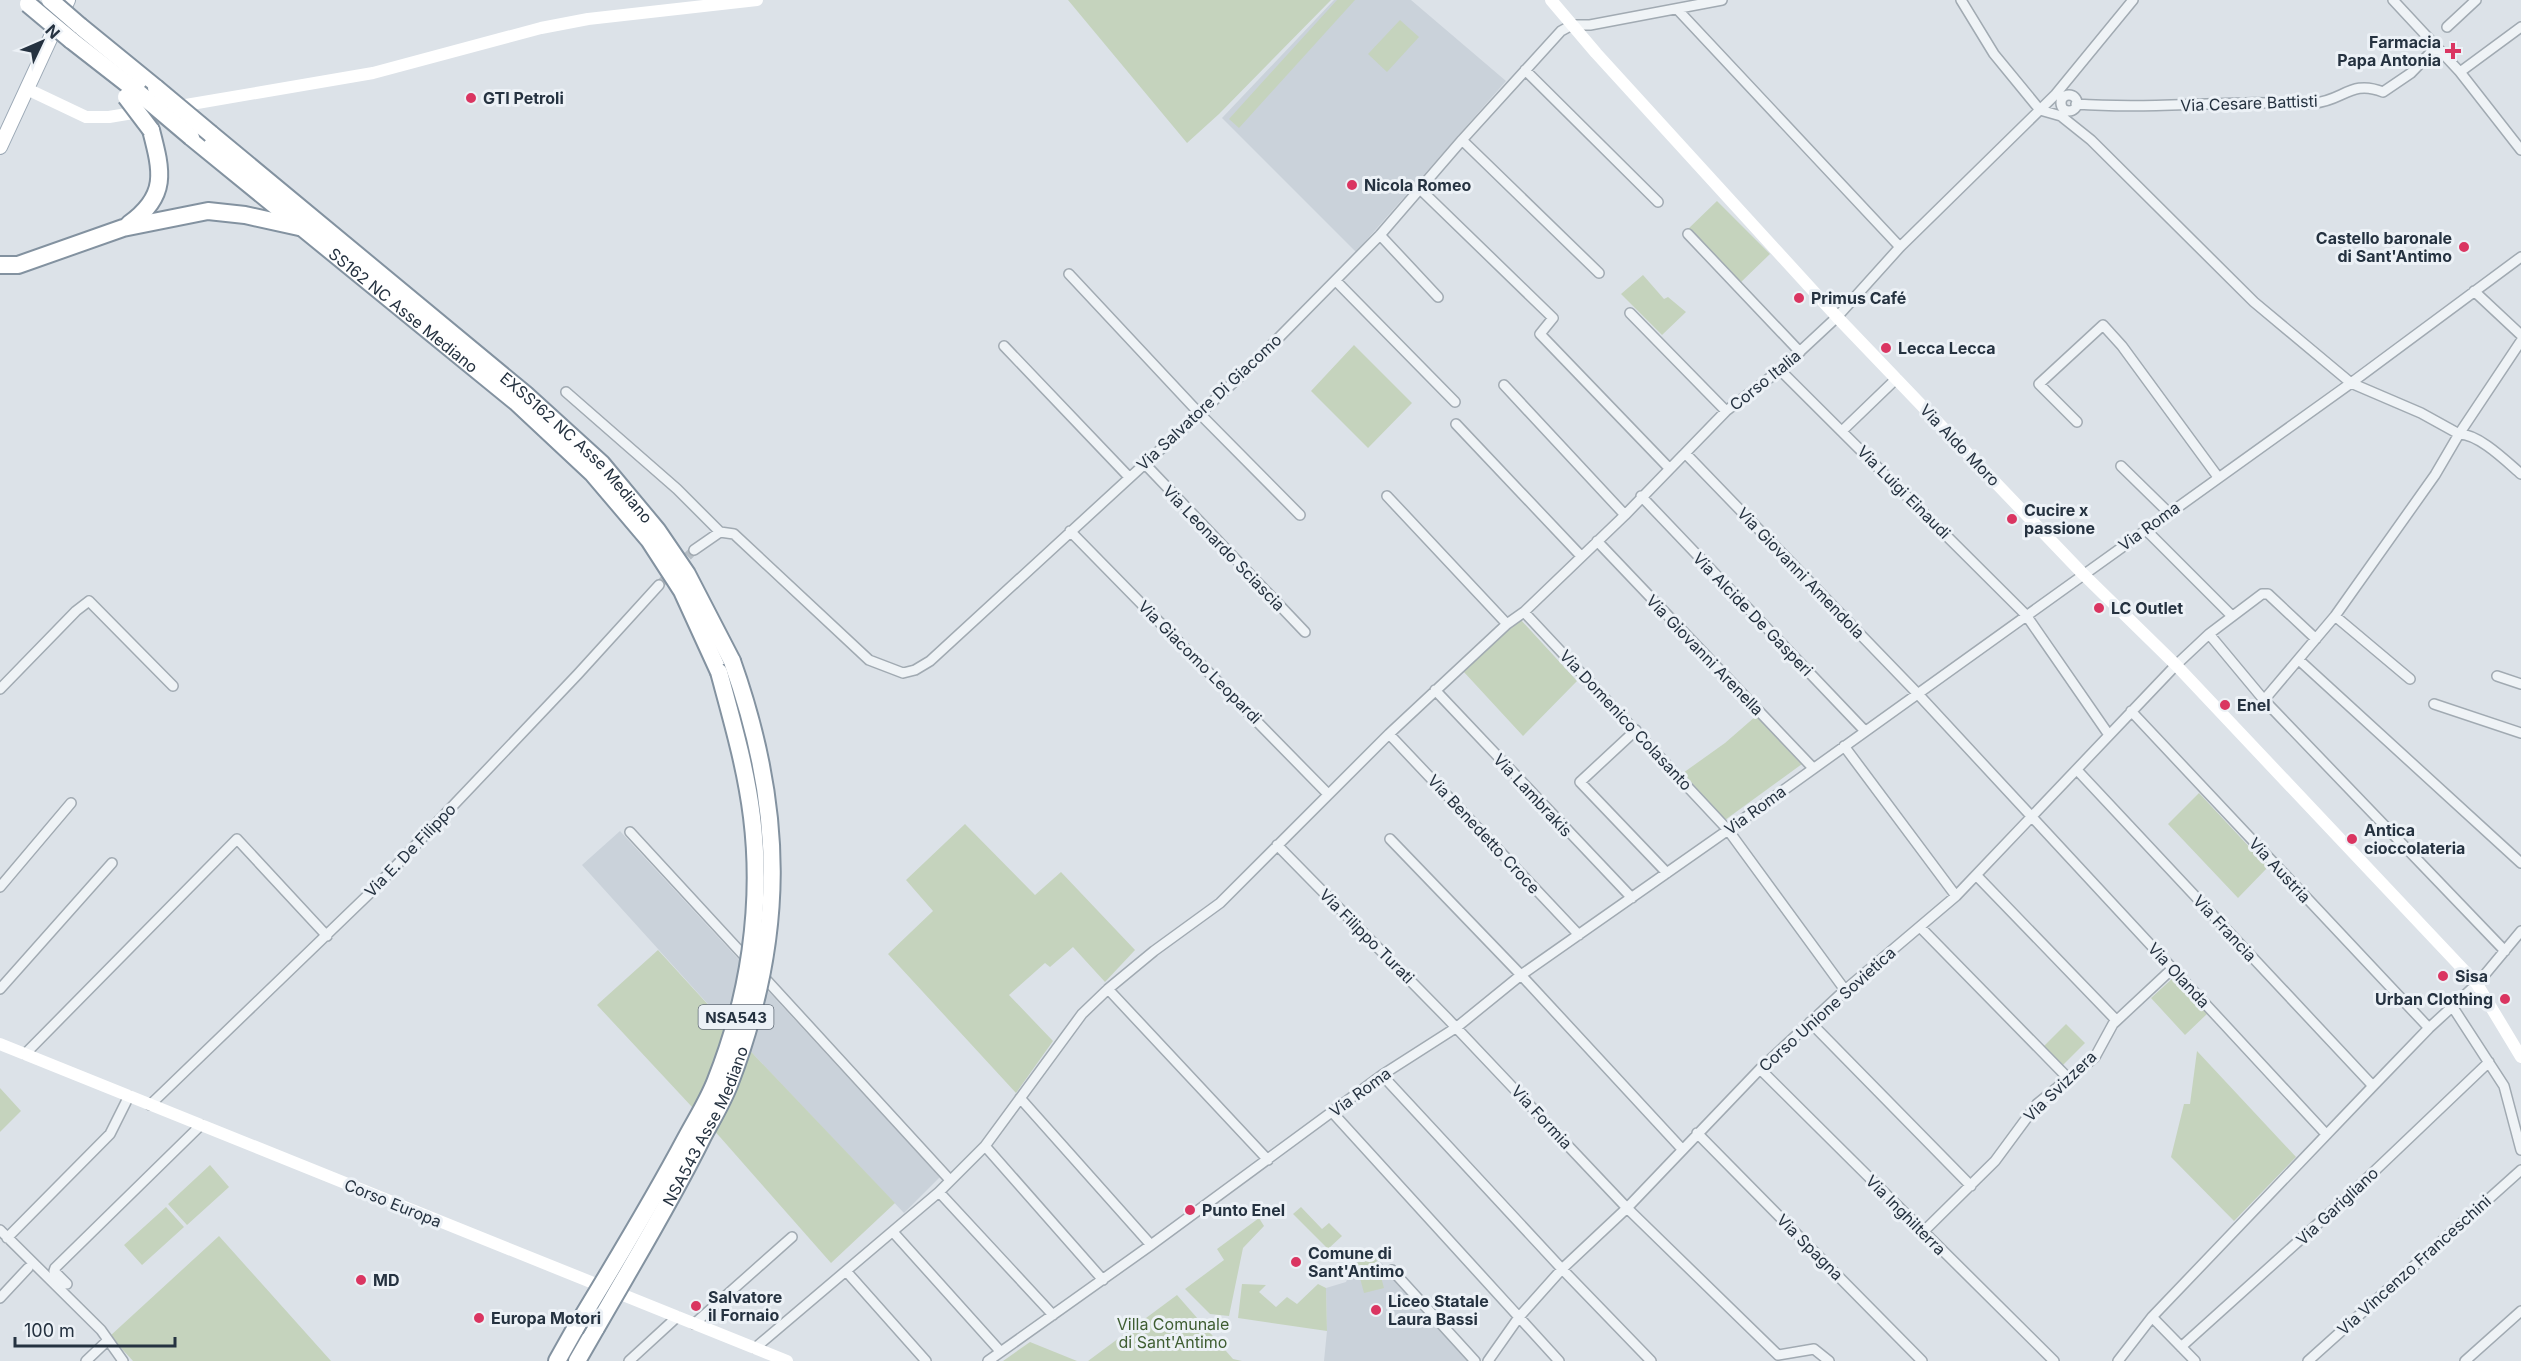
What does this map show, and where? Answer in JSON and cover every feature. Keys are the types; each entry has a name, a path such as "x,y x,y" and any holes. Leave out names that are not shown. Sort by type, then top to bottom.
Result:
{"highway":[{"name":"SS162 NC Asse Mediano","path":"50,0 92,57 133,95 191,136 516,402 593,474 649,540 682,591 719,672"},
{"name":"SS162 NC Asse Mediano","path":"25,2 76,33 156,88 211,134"},
{"path":"123,228 145,212 158,190 160,178 150,130 133,95"},
{"name":"EXSS162 NC Asse Mediano","path":"211,134 525,393 602,464 657,530 687,574 732,661"},
{"path":"1,264 18,266 123,228 208,211 245,215 303,228"},
{"name":"NSA543 Asse Mediano","path":"577,1361 688,1167 728,1087 749,1026 764,971 771,917 772,863 768,804 758,747 747,704 732,661"},
{"name":"NSA543 Asse Mediano","path":"557,1361 662,1183 716,1082 735,1024 752,945 756,887 750,806 740,748 719,672"},
{"path":"583,1361 596,1328"}],"main road":[{"path":"0,147 69,0"}],"street":[{"path":"27,89 87,117 109,117 235,98 373,73 541,28 588,19 757,0"},
{"name":"Via Aldo Moro","path":"1551,0 1837,317 2083,574 2176,665 2477,984 2521,1057"},
{"path":"1572,25 1590,25 1722,0"},
{"path":"1961,0 1994,54 2040,110 2061,116 2074,125 2173,219 2254,302 2350,383 2421,413 2459,434 2466,434 2488,447 2521,474"},
{"name":"Corso Italia","path":"755,1348 939,1192 985,1146 1082,1014 1108,989 1154,951 1220,903 1389,734 1507,624 1524,612 1625,515 1726,411 1780,370 1837,317 1900,247 2040,110 2059,97 2133,0"},
{"path":"2393,0 2460,72 2521,150"},
{"path":"2401,8 2409,0"},
{"path":"2447,27 2476,0"},
{"path":"1677,9 1900,247"},
{"name":"Via Salvatore Di Giacomo","path":"566,392 676,489 720,532 734,534 869,660 903,673 915,670 930,661 1247,370 1380,235 1525,70 1561,31 1572,25"},
{"path":"2460,72 2521,27"},
{"name":"Via Cesare Battisti","path":"2073,107 2264,102 2315,103 2368,86 2383,92 2411,73 2437,46"},
{"path":"1525,70 1658,202"},
{"path":"2059,97 2071,96 2075,99 2074,125"},
{"path":"1462,140 1599,273"},
{"path":"1420,189 1553,318 1540,334 1669,468"},
{"path":"1688,234 1800,352"},
{"path":"1380,235 1438,297"},
{"name":"Via Roma","path":"988,1361 1103,1280 1382,1075 1456,1027 1521,975 1728,830 2350,383 2521,257"},
{"path":"1069,274 1199,413 1300,515"},
{"path":"1336,281 1455,402"},
{"path":"2474,291 2521,335"},
{"path":"1630,313 1726,411"},
{"path":"2078,422 2039,384 2103,325 2122,346 2218,477"},
{"path":"2264,700 2335,615 2435,475 2459,434 2521,341"},
{"path":"1004,346 1129,477"},
{"name":"Via Luigi Einaudi","path":"1780,370 2026,615 2109,735"},
{"path":"1842,431 1896,379"},
{"path":"1504,385 1625,515"},
{"path":"1456,424 1581,556"},
{"name":"Via Giovanni Amendola","path":"1685,453 1917,693 2031,817"},
{"name":"Via Leonardo Sciascia","path":"1144,463 1305,633"},
{"path":"2121,466 2168,512"},
{"path":"1387,496 1507,624"},
{"name":"Via Alcide De Gasperi","path":"1641,496 1865,730"},
{"path":"2145,529 2232,616"},
{"name":"Via Giacomo Leopardi","path":"1070,531 1328,794"},
{"path":"694,550 720,532"},
{"name":"Via Giovanni Arenella","path":"1597,541 1813,768"},
{"name":"Via E. De Filippo","path":"150,1105 327,936 578,674 659,585"},
{"name":"Corso Unione Sovietica","path":"1488,1361 1519,1317 1562,1269 1628,1208 1697,1133 1810,1022 1977,876 2131,711 2209,634 2262,594 2268,594 2316,639"},
{"path":"0,690 76,611 89,601 173,686"},
{"name":"Via Domenico Colasanto","path":"1524,612 1728,830 1845,990"},
{"path":"2335,615 2410,679"},
{"path":"2209,634 2264,700 2505,951"},
{"path":"2299,660 2521,862"},
{"path":"2497,676 2521,684"},
{"name":"Via Lambrakis","path":"1435,690 1632,898"},
{"path":"2434,704 2521,733"},
{"name":"Via Austria","path":"2131,711 2429,1028"},
{"path":"1636,730 1580,782 1667,873"},
{"name":"Via Benedetto Croce","path":"1389,734 1579,935"},
{"path":"1844,746 1956,896"},
{"name":"Via Francia","path":"2077,770 2373,1086"},
{"path":"0,887 70,803"},
{"name":"Via Olanda","path":"2031,817 2326,1134"},
{"path":"630,832 950,1180"},
{"path":"25,1054 237,839 327,936"},
{"path":"1390,839 1521,975 1682,1149"},
{"name":"Via Filippo Turati","path":"1277,845 1456,1027"},
{"path":"0,989 112,863"},
{"path":"1977,876 2116,1020"},
{"path":"1920,927 2067,1077"},
{"path":"2118,1361 2152,1317 2429,1028 2477,984 2521,931"},
{"name":"Via Svizzera","path":"1923,1232 1995,1161 2037,1104 2067,1077 2095,1057 2116,1020 2173,968"},
{"path":"1108,989 1268,1160"},
{"path":"2452,1006 2504,1086 2521,1150"},
{"path":"1810,1022 1971,1186"},
{"name":"Via Formia","path":"1456,1027 1628,1208 1778,1358"},
{"name":"Corso Europa","path":"0,1044 755,1348 764,1357 787,1361"},
{"name":"Via Garigliano","path":"2181,1347 2342,1202 2489,1062"},
{"name":"Via Inghilterra","path":"1760,1070 2054,1361"},
{"path":"1382,1075 1651,1361"},
{"path":"8,1238 110,1134 129,1096"},
{"path":"1020,1098 1151,1245"},
{"path":"1332,1112 1559,1361"},
{"path":"67,1284 54,1271 55,1268 201,1125"},
{"name":"Via Spagna","path":"1697,1133 1922,1361"},
{"path":"985,1146 1103,1280"},
{"name":"Via Vincenzo Franceschini","path":"2308,1361 2521,1170"},
{"path":"939,1192 1053,1315"},
{"path":"0,1230 101,1330 123,1361"},
{"path":"893,1232 1000,1351"},
{"path":"694,1324 792,1237"},
{"path":"0,1298 28,1268"},
{"path":"1392,1270 1475,1361"},
{"path":"846,1271 926,1361"},
{"path":"2464,1361 2521,1311"},
{"path":"629,1361 677,1317"},
{"path":"2152,1317 2195,1361"},
{"path":"86,1361 107,1341"},
{"path":"1778,1358 1814,1349 1829,1361"}],"shaded area":[{"name":"Nicola Romeo","path":"1334,0 1411,0 1506,81 1356,252 1222,118"},
{"path":"620,831 940,1177 904,1213 755,1056 582,865"},
{"name":"Liceo Statale Laura Bassi","path":"1368,1248 1471,1361 1324,1361 1327,1331 1326,1288 1346,1282 1352,1268 1352,1258"}],"green space":[{"path":"1068,0 1331,0 1219,114 1187,143"},
{"path":"1337,0 1355,0 1239,128 1229,119"},
{"path":"1400,20 1419,37 1387,72 1368,54"},
{"path":"1717,201 1770,254 1739,284 1687,230"},
{"path":"1643,275 1664,299 1668,297 1686,312 1662,335 1621,294"},
{"path":"1354,345 1412,403 1368,448 1311,391"},
{"path":"1520,619 1577,681 1523,736 1463,671"},
{"path":"1756,716 1802,764 1725,820 1683,773 1725,743"},
{"path":"2199,793 2268,867 2238,898 2168,824"},
{"path":"965,824 1035,895 1061,872 1135,950 1105,982 1073,947 1050,967 1045,963 1009,995 1053,1041 1016,1093 888,954 933,911 906,880"},
{"path":"658,950 895,1203 831,1263 720,1137 597,1005"},
{"path":"2174,977 2208,1013 2185,1035 2151,998"},
{"path":"2066,1024 2085,1043 2063,1065 2044,1046"},
{"path":"2197,1051 2296,1157 2234,1221 2171,1157 2184,1104 2190,1104"},
{"path":"0,1088 21,1111 0,1132"},
{"path":"210,1165 229,1187 187,1225 168,1204"},
{"path":"166,1207 184,1227 142,1265 124,1245"},
{"path":"1301,1207 1322,1229 1329,1223 1342,1236 1328,1249 1293,1214"},
{"path":"1259,1218 1264,1226 1243,1248 1229,1316 1210,1314 1185,1289 1224,1260 1217,1249"},
{"path":"219,1236 331,1361 133,1361 110,1336"},
{"path":"1376,1258 1384,1288 1364,1293 1356,1263"},
{"path":"1242,1284 1266,1285 1259,1292 1276,1307 1287,1297 1297,1304 1318,1284 1326,1288 1327,1331 1238,1318"},
{"name":"Villa Comunale di Sant'Antimo","path":"1177,1295 1233,1359 1242,1361 1088,1361"},
{"name":"Villa Comunale di Sant'Antimo","path":"1030,1342 1077,1361 1003,1361"}],"tunnel":[{"path":"659,585 694,550"}],"place":[{"name":"Farmacia Papa Antonia","path":"2453,51"},
{"name":"GTI Petroli","path":"471,98"},
{"name":"Nicola Romeo","path":"1352,185"},
{"name":"Castello baronale di Sant'Antimo","path":"2464,247"},
{"name":"Primus Café","path":"1799,298"},
{"name":"Lecca Lecca","path":"1886,348"},
{"name":"Cucire x passione","path":"2012,519"},
{"name":"LC Outlet","path":"2099,608"},
{"name":"Enel","path":"2225,705"},
{"name":"Antica cioccolateria","path":"2352,839"},
{"name":"Sisa","path":"2443,976"},
{"name":"Urban Clothing","path":"2505,999"},
{"name":"Punto Enel","path":"1190,1210"},
{"name":"Comune di Sant'Antimo","path":"1296,1262"},
{"name":"MD","path":"361,1280"},
{"name":"Salvatore il Fornaio","path":"696,1306"},
{"name":"Liceo Statale Laura Bassi","path":"1376,1310"},
{"name":"Europa Motori","path":"479,1318"}]}
